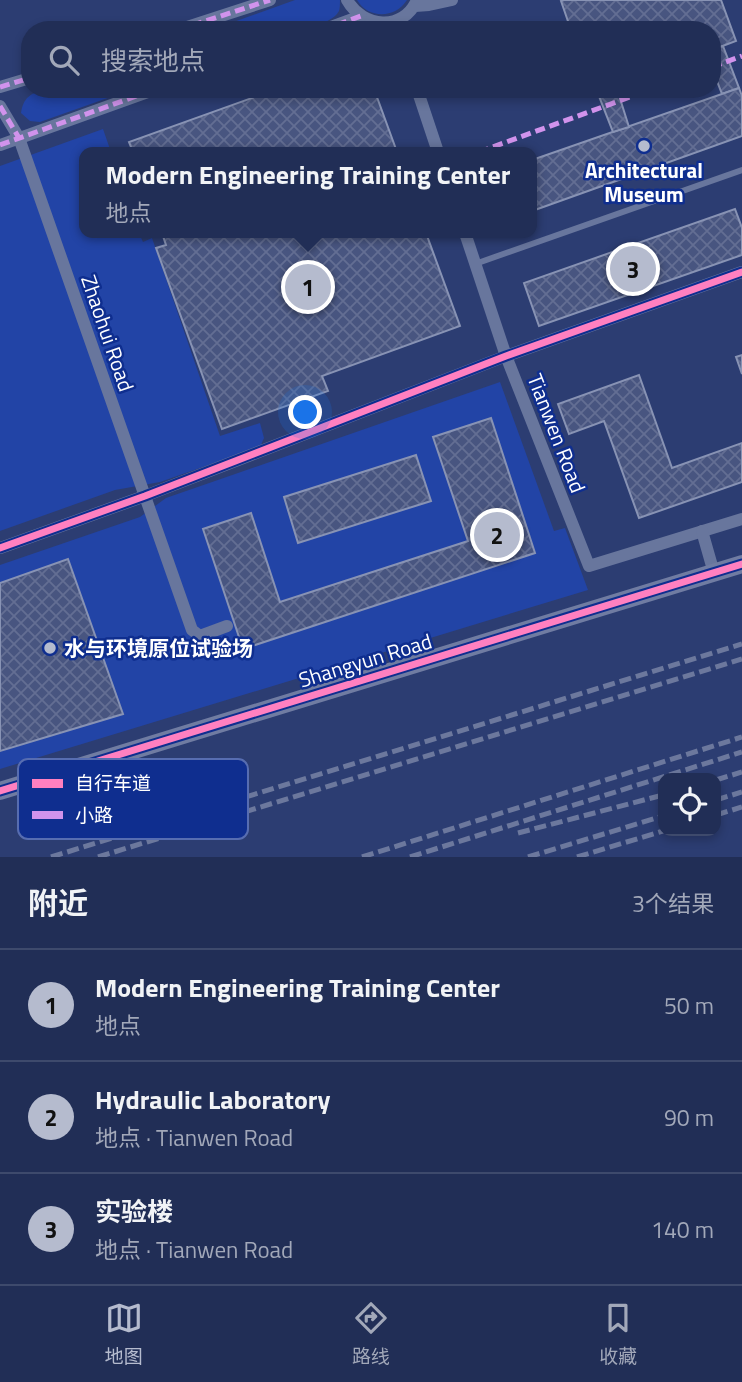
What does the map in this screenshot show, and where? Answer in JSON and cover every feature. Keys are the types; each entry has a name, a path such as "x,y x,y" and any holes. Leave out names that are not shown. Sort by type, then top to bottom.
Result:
{"street":[{"path":"206,21 270,0"},
{"path":"347,0 360,16 369,21"},
{"path":"401,21 416,3 429,5 452,0"},
{"path":"347,21 360,16"},
{"path":"0,87 21,81"},
{"path":"0,145 131,98"},
{"path":"420,98 436,147"},
{"name":"Zhaohui Road","path":"0,106 19,138 192,630 200,636 227,626"},
{"name":"Tianwen Road","path":"467,238 506,356 589,566 702,531"},
{"path":"0,548 145,496 506,356 742,272"},
{"path":"714,573 702,531 742,519"},
{"name":"Shangyun Road","path":"104,759 742,564"},
{"name":"Shangyun Road","path":"0,791 18,785"}],"lane":[{"path":"475,264 742,170"}],"shaded area":[{"path":"295,0 340,0 339,10 326,21 236,21"},
{"path":"357,0 407,0 396,11 382,14 368,11"},
{"path":"108,98 40,122 30,121 21,113 25,100"},
{"path":"103,129 109,147 79,147 79,238 141,238 143,242 152,238 220,436 260,423 264,438 260,447 160,482 115,490 0,531 0,166"},
{"path":"500,382 554,531 565,528 588,590 33,759 18,759 18,764 0,769 0,565 140,517 166,498"}],"building":[{"path":"721,0 736,41 721,47 721,21 568,21 561,1"},
{"path":"723,46 739,88 722,94 721,91"},
{"name":"Architectural Museum","path":"739,88 742,96 742,136 537,209 537,158 710,98 721,98 721,94"},
{"path":"252,98 377,98 395,147 131,147 129,142"},
{"path":"600,98 620,98 629,127 613,132"},
{"path":"735,209 742,228 742,255 539,326 524,283"},
{"path":"164,238 428,238 460,326 322,376 328,391 222,429 156,248 166,245"},
{"path":"742,355 742,374 736,357"},
{"path":"639,375 672,468 742,443 742,482 639,518 604,421 569,434 558,404"},
{"path":"491,418 535,553 243,649 203,529 251,513 280,602 468,541 433,437"},
{"path":"416,455 431,501 298,543 284,497"},
{"name":"水与环境原位试验场","path":"68,559 123,714 0,751 0,583"}],"railway":[{"path":"248,796 742,644"},
{"path":"248,811 742,659"},
{"path":"362,857 742,737"},
{"path":"410,857 742,752"},
{"path":"721,778 742,772"},
{"path":"721,798 742,792"},
{"path":"518,833 658,796"},
{"path":"721,813 742,807"},
{"path":"528,857 658,818"},
{"path":"577,857 658,833"},
{"path":"51,857 109,839"},
{"path":"98,857 157,839"}],"marked path":[{"path":"206,21 270,0"},
{"path":"347,21 361,16"},
{"path":"721,64 742,56"},
{"path":"0,87 21,81"},
{"path":"0,145 131,98"},
{"path":"493,147 627,98"},
{"path":"0,106 19,138"}],"cycle path":[{"path":"0,548 145,496 506,356 742,272"},
{"path":"105,759 742,564"},
{"path":"0,791 18,785"}],"place":[{"name":"Architectural Museum","path":"644,146"},
{"name":"实验楼","path":"633,269"},
{"name":"Modern Engineering Training Center","path":"308,287"},
{"name":"Hydraulic Laboratory","path":"497,535"},
{"name":"水与环境原位试验场","path":"50,648"}]}
